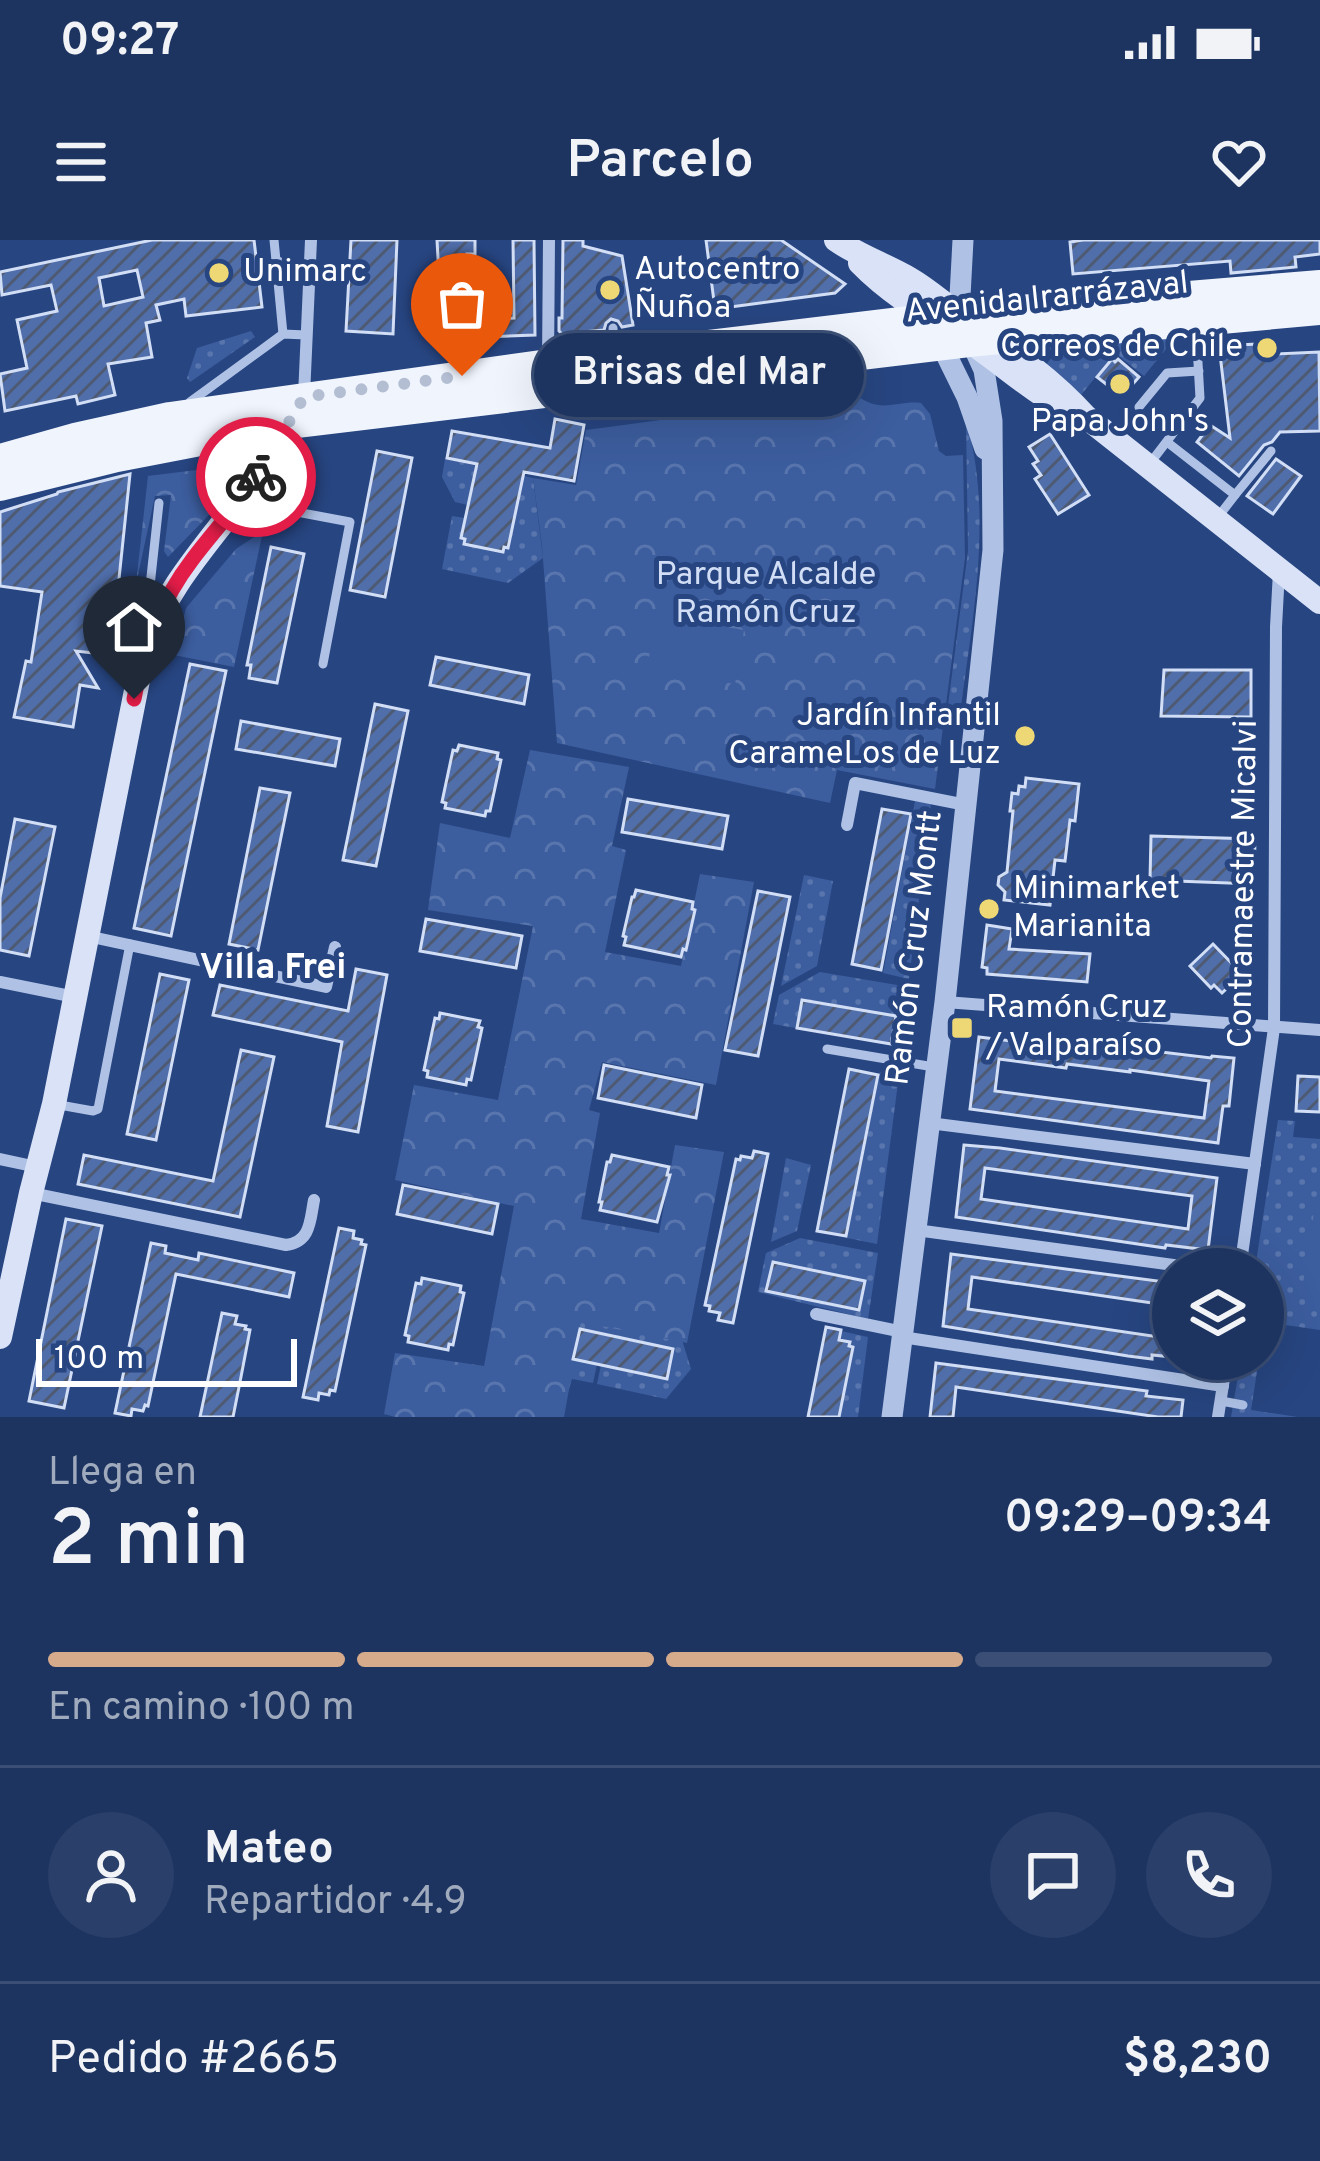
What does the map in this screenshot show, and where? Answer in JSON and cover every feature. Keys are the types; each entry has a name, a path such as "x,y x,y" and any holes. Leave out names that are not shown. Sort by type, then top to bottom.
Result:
{"main road":[{"path":"844,246 916,282 959,332 1043,376 1086,417 1320,602"},
{"name":"Avenida Irarrázaval","path":"0,458 170,417 296,411 1320,285"},
{"name":"Avenida Irarrázaval","path":"0,486 214,438 296,411 548,364 614,342 959,332 1320,310"},
{"path":"0,1336 54,1104 139,671 154,624 188,564 244,495 296,411"},
{"path":"214,438 238,452 248,473 244,495"}],"street":[{"path":"296,411 307,335 311,240"},
{"path":"548,364 550,240"},
{"path":"959,332 962,240"},
{"name":"Ramón Cruz Montt","path":"892,1417 945,1002 991,579 992,485 959,332"},
{"name":"Contramaestre Micalvi","path":"1243,1248 1274,1028 1279,569"},
{"path":"847,825 855,783 966,805"},
{"path":"87,936 326,987 335,946"},
{"path":"0,982 75,997"},
{"path":"945,1002 1320,1030"},
{"path":"929,1123 1255,1164"},
{"path":"0,1159 37,1167"},
{"path":"31,1193 286,1245 305,1237 314,1200"},
{"path":"916,1230 1152,1262"},
{"path":"816,1314 902,1335 1222,1394"},
{"path":"1218,1417 1224,1380"}],"lane":[{"path":"274,240 283,334"},
{"path":"275,260 309,276"},
{"path":"1148,466 1201,398 1196,321"},
{"path":"170,417 283,334 307,335"},
{"path":"1139,406 1162,375 1199,371"},
{"path":"1167,442 1235,495"},
{"path":"1216,520 1271,451"},
{"path":"244,495 350,522 323,664"},
{"path":"154,624 150,586 159,503"},
{"path":"54,1104 93,1112 98,1108 130,944"},
{"path":"827,1049 936,1068"},
{"path":"1222,1394 1243,1405"}],"green space":[{"path":"251,331 255,337 190,382 187,378 197,348"},
{"path":"1176,336 1177,348 1166,349 1144,376 1115,353 1081,395 1045,366 1061,345"},
{"name":"Parque Alcalde Ramón Cruz","path":"849,395 878,405 921,403 930,414 939,451 946,456 963,455 965,558 935,789 837,770 830,803 557,743 533,478 576,485 586,430"},
{"path":"966,421 980,530 960,715 947,713 968,551"},
{"path":"445,459 533,478 543,558 508,583 442,569 452,516 465,518 464,544 503,552 509,547 513,526 509,525 519,496 472,487 468,505 455,502 442,477"},
{"path":"237,465 242,481 168,557 164,551 171,495 155,496 136,584 148,476"},
{"path":"263,531 234,667 174,655 186,608 236,549"},
{"path":"656,616 744,630 735,684 647,669"},
{"path":"530,750 629,767 612,846 626,850 605,952 681,966 700,874 754,882 716,1085 602,1062 589,1110 600,1113 581,1219 659,1233 675,1145 724,1152 687,1343 581,1322 564,1417 395,1417 384,1414 395,1353 484,1366 514,1206 395,1180 414,1085 498,1100 533,926 428,910 440,823 510,838"},
{"path":"915,801 931,803 909,979 883,973"},
{"path":"804,875 833,881 817,966 781,986"},
{"path":"820,972 909,987 900,1047 773,1024 779,995"},
{"path":"880,1072 899,1075 877,1244 847,1238"},
{"path":"1278,1120 1295,1121 1293,1137 1320,1139 1320,1330 1284,1325 1284,1248 1258,1248"},
{"path":"786,1158 811,1165 797,1231 771,1242"},
{"path":"1320,1181 1320,1300 1301,1297"},
{"path":"800,1238 878,1253 868,1319 758,1292 766,1253"},
{"path":"571,1309 678,1327 691,1369 666,1399 597,1384 601,1365 667,1378 673,1349 580,1329 573,1358 597,1364 593,1383 572,1379 568,1392 544,1388"},
{"path":"841,1331 868,1337 858,1417 834,1417 853,1348 839,1340"},
{"path":"1237,1380 1256,1380 1251,1410 1298,1417 1231,1417"}],"building":[{"path":"152,240 254,240 262,307 186,316 184,299 156,305 160,320 146,323 152,357 108,364 115,395 78,404 76,396 5,411 0,374 27,368 17,320 57,311 51,285 2,295 0,272","holes":["137,270 143,297 104,306 99,278"]},
{"path":"351,240 397,240 393,334 346,331"},
{"path":"437,240 475,240 475,254 467,254 470,310 480,309 481,320 514,318 513,240 534,240 535,335 482,337 482,345 443,348"},
{"path":"563,240 583,240 583,246 622,256 633,325 622,327 611,319 604,330 559,331"},
{"path":"706,240 781,240 845,284 835,293 715,309"},
{"path":"1320,240 1320,254 1295,257 1296,267 1231,273 1230,261 1073,274 1070,242"},
{"path":"1276,343 1276,354 1319,352 1320,431 1280,432 1239,476 1197,442 1210,425 1230,438 1219,346"},
{"name":"Papa John's","path":"1112,359 1139,377 1120,395 1097,377"},
{"path":"555,419 584,425 574,481 524,472 508,548 503,552 464,544 461,538 477,464 447,458 452,431 550,448"},
{"path":"1050,434 1089,495 1058,514 1035,479 1041,475 1029,447"},
{"path":"377,451 412,458 385,597 350,590"},
{"path":"1276,459 1301,476 1273,514 1247,496"},
{"path":"130,474 111,655 76,651 98,688 80,685 73,727 14,717 26,661 31,662 42,592 0,586 0,512"},
{"path":"271,547 304,554 277,683 249,678 251,665 247,665"},
{"path":"436,657 529,675 524,704 430,685"},
{"path":"190,664 226,671 171,936 134,928"},
{"path":"1164,670 1251,670 1251,717 1161,716"},
{"path":"375,704 408,711 376,866 343,860"},
{"path":"241,721 340,739 335,766 236,749"},
{"path":"459,745 498,753 501,760 485,816 445,808 442,802 453,750"},
{"path":"1026,778 1079,784 1065,861 1055,860 1050,905 1004,900 1005,892 998,885 999,877 1007,872 1012,793 1025,787"},
{"path":"260,788 290,793 258,950 229,944"},
{"path":"628,799 728,816 722,849 622,832"},
{"path":"882,809 911,814 881,970 852,964"},
{"path":"15,819 55,827 29,956 0,950 0,898"},
{"path":"1151,836 1255,839 1254,884 1150,880"},
{"path":"636,890 693,902 695,910 681,957 624,945"},
{"path":"758,891 790,897 758,1056 725,1050"},
{"path":"426,919 522,936 516,968 420,951"},
{"path":"987,925 1012,929 1009,949 1090,954 1087,982 987,974 982,967"},
{"path":"1213,944 1242,974 1222,993 1190,966"},
{"path":"356,969 387,975 358,1132 327,1126 342,1042 213,1015 220,985 348,1011"},
{"path":"160,974 189,980 156,1140 127,1134"},
{"path":"802,1000 896,1016 891,1044 797,1028"},
{"path":"440,1013 480,1021 471,1080 466,1085 427,1077 424,1070"},
{"path":"979,1037 1234,1058 1229,1106 1223,1106 1218,1143 970,1109","holes":["999,1059 1066,1068 1067,1064 1209,1081 1204,1118 995,1091"]},
{"path":"241,1050 274,1057 240,1217 78,1184 84,1155 213,1181"},
{"path":"604,1065 702,1085 696,1118 598,1098"},
{"path":"849,1069 878,1075 846,1236 817,1231"},
{"path":"1298,1076 1320,1077 1320,1112 1296,1111"},
{"path":"964,1145 1217,1178 1208,1248 1165,1248 956,1217","holes":["985,1168 1192,1196 1188,1229 981,1199"]},
{"path":"754,1151 768,1154 733,1323 718,1320 720,1313 705,1305 736,1159 752,1158"},
{"path":"612,1155 669,1167 657,1222 600,1210"},
{"path":"403,1185 498,1204 492,1234 397,1214"},
{"path":"66,1219 102,1226 64,1408 29,1401"},
{"path":"339,1228 354,1231 353,1238 366,1245 335,1391 319,1393 318,1400 303,1397"},
{"path":"151,1243 166,1246 165,1253 198,1260 199,1253 294,1273 289,1297 176,1274 148,1406 143,1411 132,1409 131,1416 115,1413"},
{"path":"951,1254 1152,1280 1152,1303 972,1277 968,1309 1152,1336 1152,1359 943,1326"},
{"path":"773,1262 865,1281 859,1310 766,1291"},
{"path":"422,1278 461,1286 464,1293 448,1350 408,1342 405,1335 416,1283 421,1284"},
{"path":"222,1313 237,1316 235,1324 250,1330 233,1417 200,1417"},
{"path":"826,1327 841,1330 839,1340 853,1347 839,1417 808,1417"},
{"path":"580,1329 673,1349 667,1379 573,1359"},
{"path":"936,1363 1147,1391 1146,1396 1183,1400 1181,1417 956,1387 953,1417 930,1417"}],"way so far":[{"path":"256,477 304,397 462,376"}],"place":[{"name":"Unimarc","path":"219,273"},
{"name":"Autocentro Ñuñoa","path":"610,290"},
{"name":"Correos de Chile","path":"1267,348"},
{"name":"Brisas del Mar","path":"462,376"},
{"name":"Papa John's","path":"1120,384"},
{"name":"Jardín Infantil CarameLos de Luz","path":"1025,736"},
{"name":"Minimarket Marianita","path":"989,909"},
{"name":"Ramón Cruz / Valparaíso","path":"962,1028"}],"district":[{"name":"Villa Frei","path":"273,969"}],"route":[{"path":"134,699 144,650 164,604 188,564 256,477"}]}
